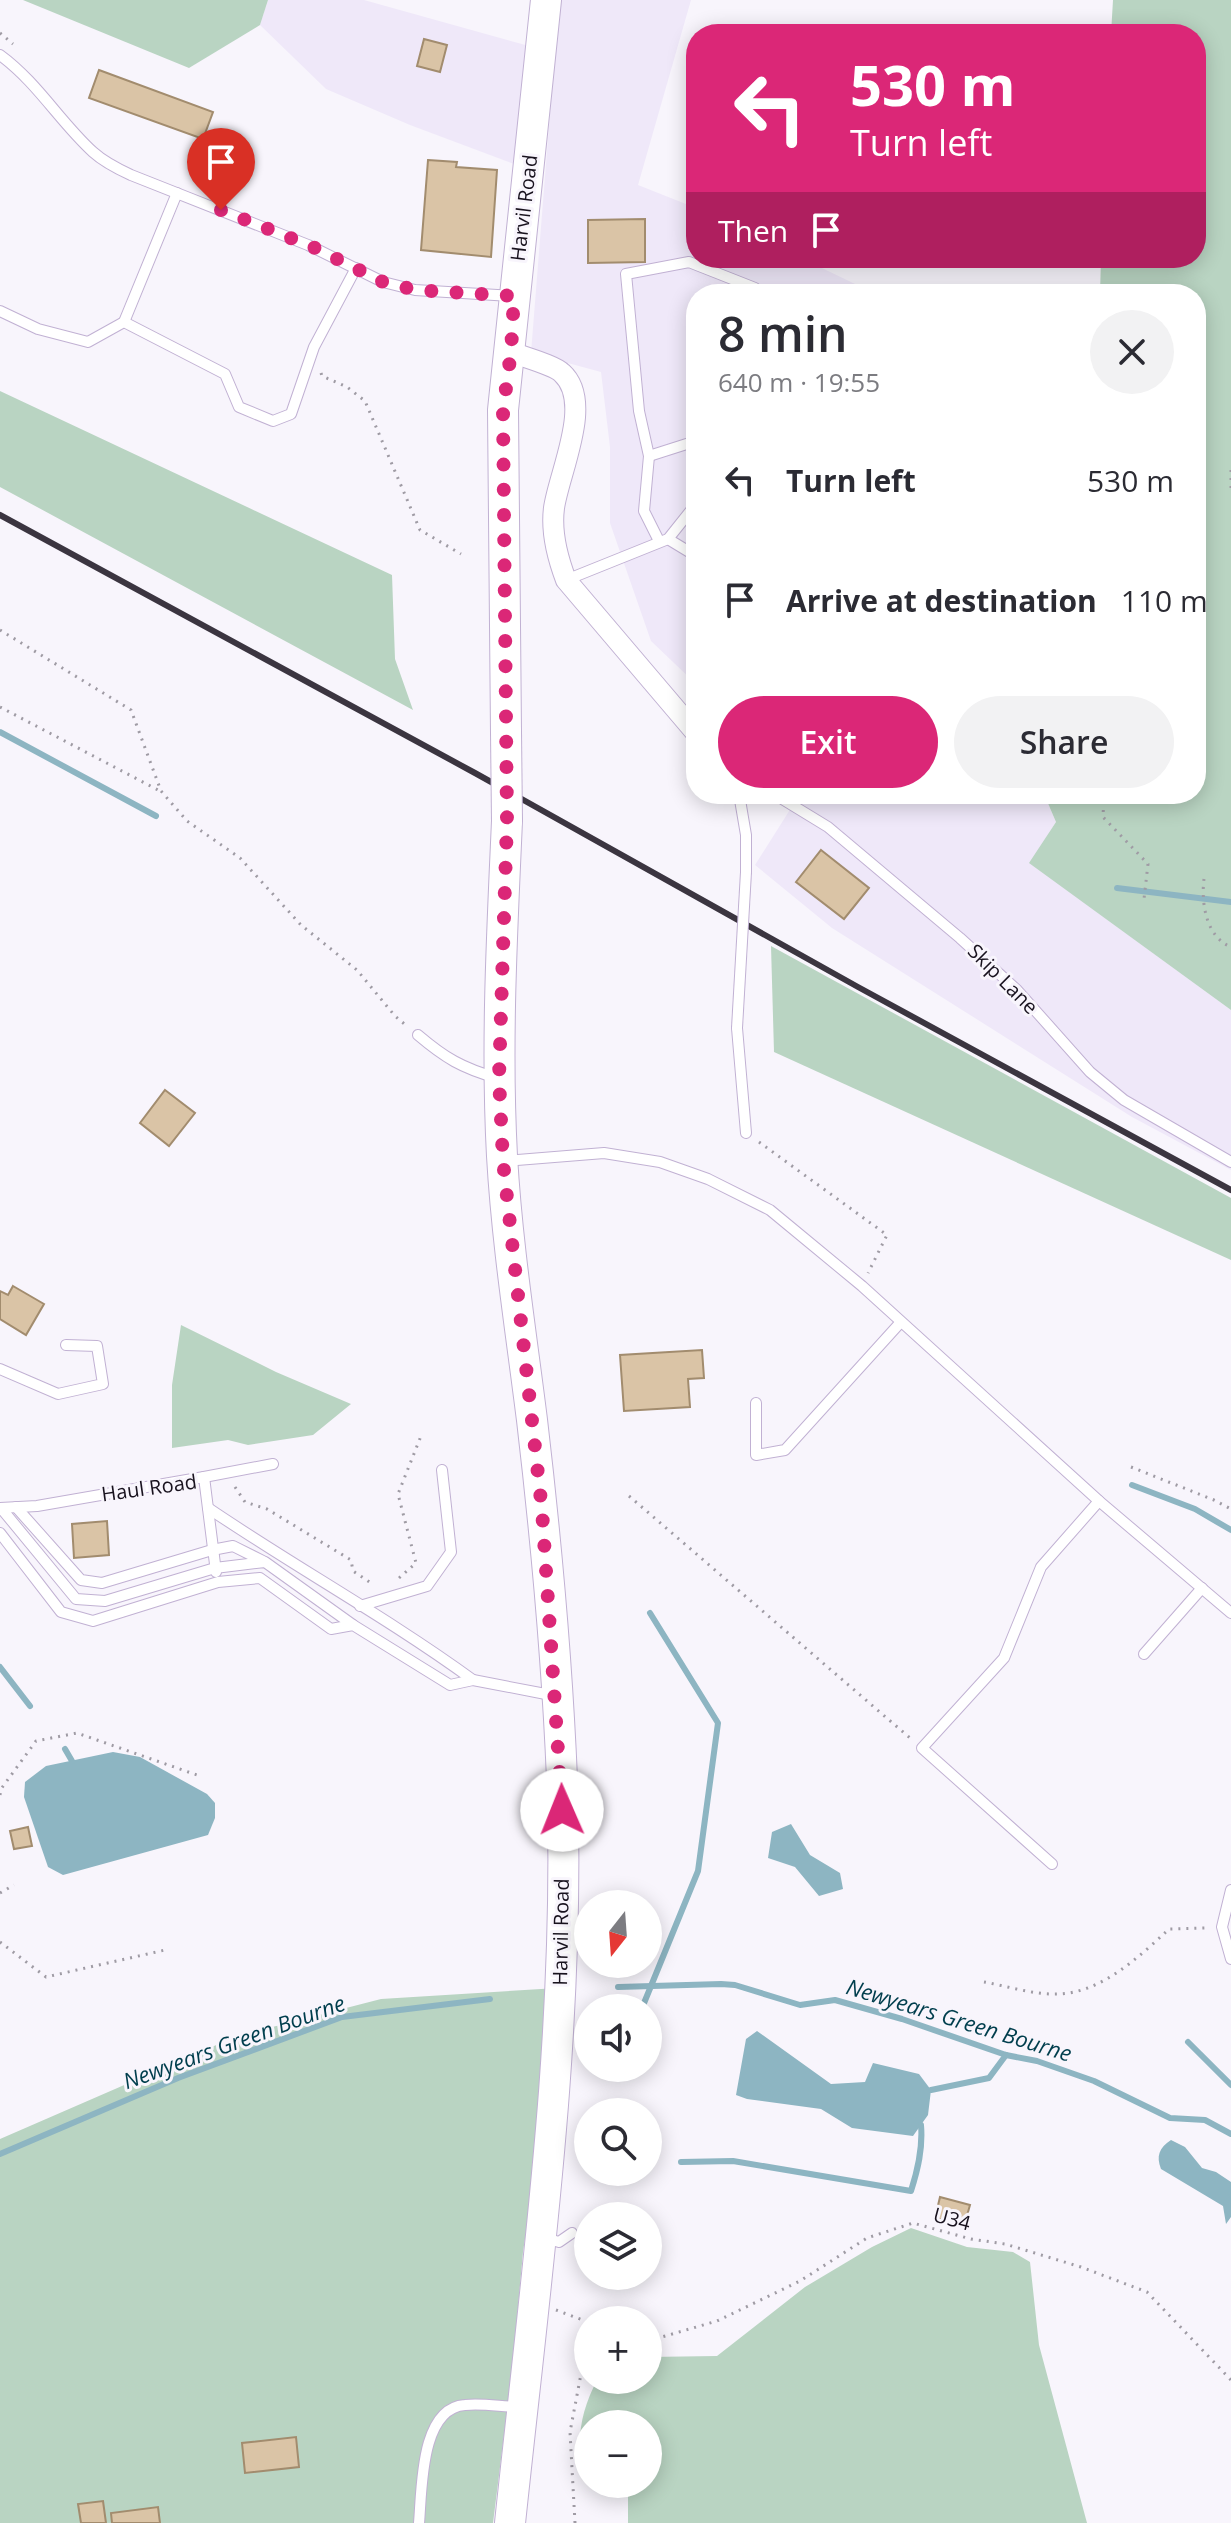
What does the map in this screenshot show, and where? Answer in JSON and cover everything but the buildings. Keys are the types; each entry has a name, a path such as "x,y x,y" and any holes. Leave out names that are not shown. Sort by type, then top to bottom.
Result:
{"street":[{"name":"Harvil Road","path":"510,2523 534,2302 558,2235 562,1960 562,1780 556,1696 535,1447 503,1161 499,1078 507,821 503,410 546,0"},
{"path":"511,352 562,372 577,397 569,451 554,509 558,559 566,580 686,721"}],"lane":[{"path":"0,55 39,90 92,152 119,169 313,247 383,282 415,290 514,296"},
{"path":"0,311 38,329 88,342 124,322 177,193"},
{"path":"686,263 626,274 639,411 649,456 644,511 663,540 686,551"},
{"path":"124,322 225,374 239,407 273,421 291,414 314,347 356,268"},
{"path":"704,268 745,284"},
{"path":"649,456 686,444"},
{"path":"566,580 663,540 686,515"},
{"path":"741,804 746,835 746,872 737,1028 746,1133"},
{"name":"Skip Lane","path":"790,804 828,827 960,938 1017,990 1090,1072 1124,1100 1231,1162"},
{"path":"418,1035 445,1058 463,1068 499,1078"},
{"path":"503,1161 604,1153 660,1162 708,1179 770,1210 862,1286 1099,1501 1231,1613"},
{"path":"756,1403 756,1455 785,1450 900,1323"},
{"path":"0,1369 58,1394 103,1384 97,1346 66,1345"},
{"path":"204,1477 273,1464"},
{"path":"360,1606 427,1586 451,1552 442,1470"},
{"name":"Haul Road","path":"1,1508 37,1506 204,1477 218,1582"},
{"path":"1052,1864 922,1748 1004,1658 1041,1567 1099,1501"},
{"path":"16,1507 81,1580 102,1583 233,1546 265,1562 353,1625 450,1685 473,1680 556,1696"},
{"path":"1,1508 76,1599 105,1601 215,1568 265,1562"},
{"path":"208,1508 473,1680"},
{"path":"0,1533 61,1612 93,1621 218,1582 260,1578 331,1629 353,1625"},
{"path":"1144,1654 1202,1588"},
{"path":"1231,1890 1222,1927 1231,1959"},
{"path":"419,2523 427,2444 441,2417 450,2409 463,2405 523,2408"}],"path":[{"path":"0,33 20,51"},
{"path":"314,347 322,376 347,387 365,401 420,530 461,554"},
{"path":"1231,470 1231,494"},
{"path":"0,630 131,710 161,791 187,821 240,858 301,925 357,970 395,1016 418,1035"},
{"path":"0,707 161,791"},
{"path":"1104,804 1103,817 1148,864 1144,899"},
{"path":"1204,879 1204,906 1211,928 1223,944 1231,947"},
{"path":"746,1133 887,1235 862,1286"},
{"path":"392,1584 416,1563 398,1494 421,1436"},
{"path":"1131,1467 1231,1509"},
{"path":"231,1472 233,1484 245,1502 267,1509 351,1560 353,1571 371,1586 381,1585"},
{"path":"629,1496 922,1748"},
{"path":"0,1795 1,1789 36,1741 77,1733 197,1775"},
{"path":"0,1893 14,1885"},
{"path":"984,1982 1056,1995 1081,1991 1135,1961 1169,1929 1222,1927"},
{"path":"0,1942 46,1977 165,1950"},
{"name":"U34","path":"662,2337 717,2321 800,2281 867,2238 913,2223 971,2239 1005,2244 1081,2267 1147,2292 1231,2380"},
{"path":"534,2302 574,2317"},
{"path":"575,2523 570,2432 577,2394"}],"shaded area":[{"path":"268,0 364,0 529,46 519,166 326,89 260,25"},
{"path":"559,0 691,0 638,185 686,204 686,268 822,268 855,284 686,284 686,674 651,641 610,523 610,447 601,372 531,353"},
{"path":"794,804 1048,804 1056,822 1030,863 1231,1010 1231,1170 1132,1117 832,928 755,865"}],"green space":[{"path":"23,0 268,0 260,25 189,68"},
{"path":"1113,0 1231,0 1231,1010 1029,863 1056,822 1048,804 1206,804 1206,284 1100,284 1101,268 1206,268 1206,24 1112,24"},
{"path":"0,391 392,575 395,659 413,710 0,487"},
{"path":"771,946 1231,1198 1231,1260 774,1052"},
{"path":"181,1325 276,1372 351,1404 313,1435 248,1445 228,1440 172,1448 172,1385"},
{"path":"574,1987 543,2121 523,2252 493,2523 0,2523 0,2139 237,2036 381,1999"},
{"path":"911,2228 967,2247 1013,2252 1030,2262 1039,2345 1087,2523 628,2523 628,2498 662,2498 662,2410 585,2410 591,2394 662,2394 662,2357 717,2356 805,2287"}],"water":[{"path":"113,1752 140,1757 207,1794 215,1803 215,1818 208,1835 63,1875 48,1867 24,1797 25,1782 46,1766"},
{"path":"791,1824 810,1855 840,1873 843,1889 819,1896 795,1867 768,1858 772,1832"},
{"path":"757,2031 831,2084 865,2082 873,2063 919,2074 931,2090 928,2115 913,2136 852,2128 821,2109 736,2095 746,2039"},
{"path":"1171,2140 1185,2147 1202,2168 1216,2172 1231,2182 1231,2217 1226,2224 1223,2206 1161,2169 1160,2153"}],"waterway":[{"path":"0,732 156,816"},
{"path":"1117,888 1231,902"},
{"path":"1132,1485 1195,1509 1231,1530"},
{"path":"648,1994 698,1871 718,1723 650,1613"},
{"path":"0,1667 30,1706"},
{"path":"65,1749 72,1761"},
{"name":"Newyears Green Bourne","path":"618,1987 721,1984 735,1985 800,2005 835,2000 902,2019 1006,2055 1037,2061 1094,2081 1170,2118 1205,2120 1231,2134"},
{"name":"Newyears Green Bourne","path":"0,2154 178,2078 342,2017 490,1999"},
{"path":"1188,2042 1231,2085"},
{"path":"931,2090 989,2078 1006,2055"},
{"path":"681,2162 733,2161 911,2191 919,2158 921,2125"}],"railway":[{"path":"0,515 1231,1190"}],"route":[{"path":"221,210 313,247 383,282 415,290 514,296 503,410 507,821 499,1078 513,1263 542,1510 562,1810"}]}
